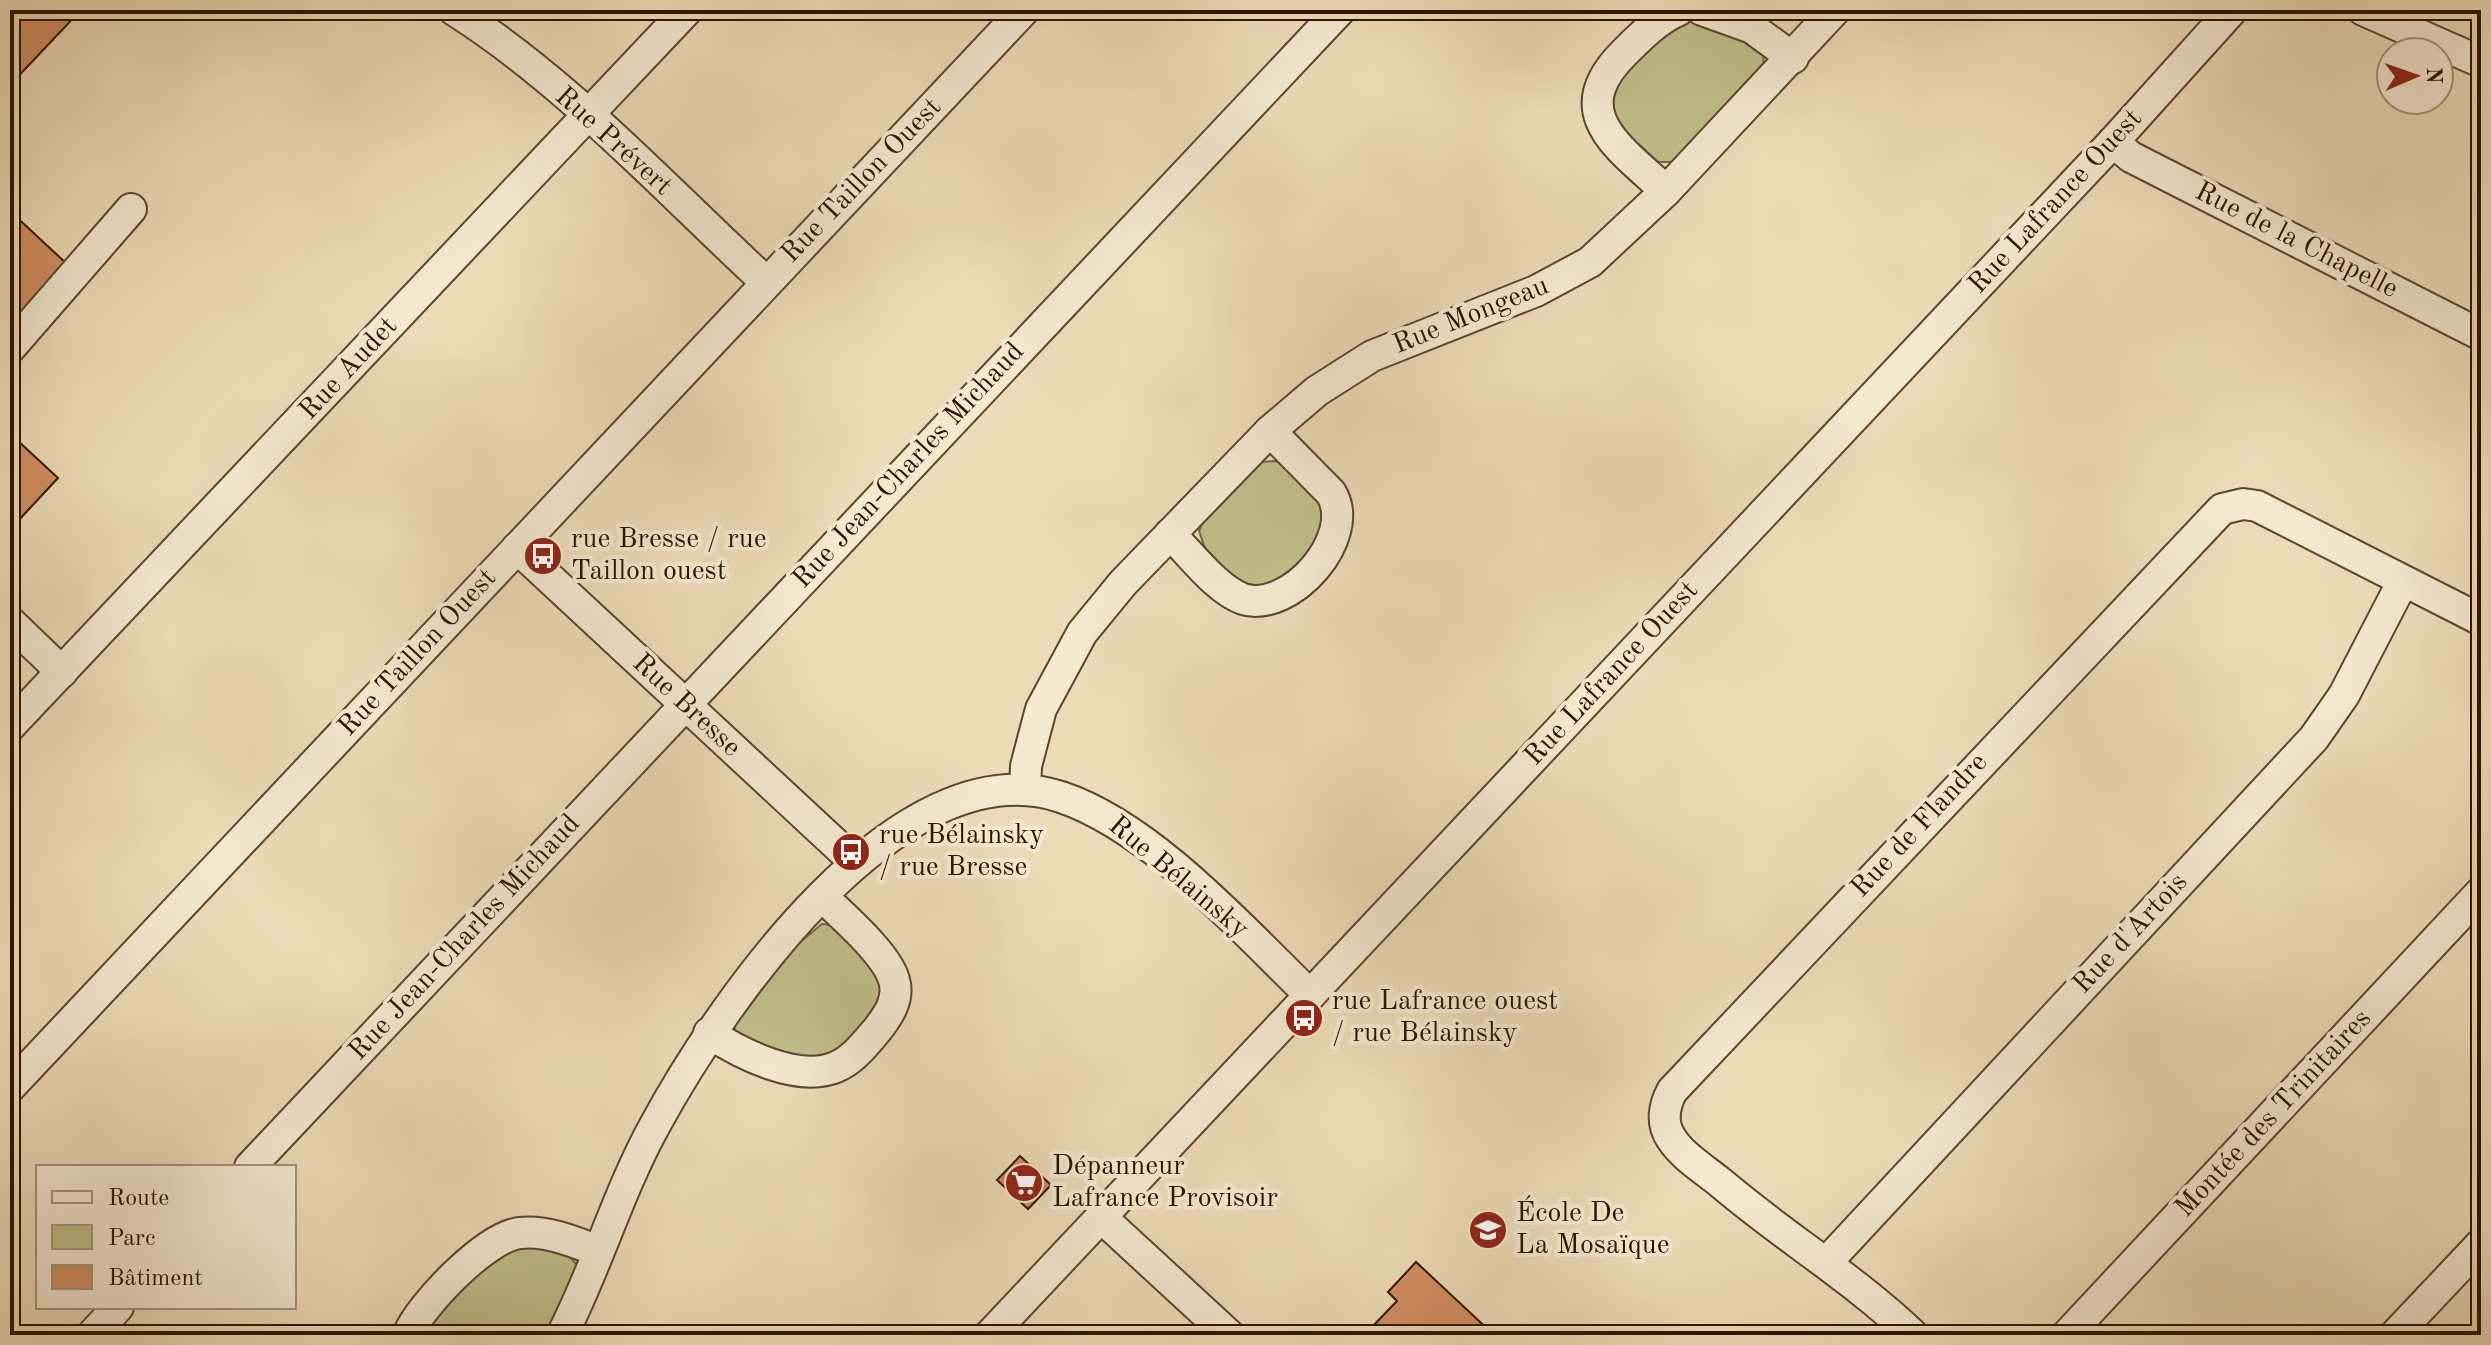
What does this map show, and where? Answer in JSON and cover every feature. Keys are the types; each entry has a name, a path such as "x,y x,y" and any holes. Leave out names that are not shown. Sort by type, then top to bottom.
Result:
{"street":[{"name":"Rue Prévert","path":"454,10 494,36 587,116 766,282"},
{"name":"Rue Audet","path":"10,726 687,10"},
{"name":"Rue Taillon Ouest","path":"10,1087 1024,10"},
{"name":"Rue Jean-Charles Michaud","path":"252,1165 1340,10"},
{"path":"1666,191 1608,134 1600,122 1596,100 1599,86 1611,66 1656,24 1679,10"},
{"path":"1702,10 1752,28 1793,58"},
{"name":"Rue Mongeau","path":"1025,790 1033,735 1066,659 1102,609 1270,431 1324,385 1372,356 1536,291 1578,270 1614,242 1666,191 1835,10"},
{"name":"Rue Lafrance Ouest","path":"990,1335 2113,142 2232,10"},
{"path":"2363,10 2481,62"},
{"name":"Rue de la Chapelle","path":"2113,142 2131,157 2481,335"},
{"path":"10,348 131,209"},
{"path":"1170,534 1226,588 1244,599 1266,601 1280,596 1308,573 1335,538 1339,525 1337,505 1331,493 1270,431"},
{"name":"Rue de Flandre","path":"1913,1335 1863,1289 1777,1231 1675,1144 1665,1118 1666,1104 1676,1086 2216,513 2235,504 2257,506 2481,620"},
{"name":"Rue Bresse","path":"517,548 856,863"},
{"name":"Rue d'Artois","path":"1826,1263 2314,738 2344,695 2403,581"},
{"path":"10,622 62,672"},
{"name":"Rue Bélainsky","path":"562,1335 654,1126 709,1033 759,967 856,863 897,831 939,808 978,795 1025,790 1063,798 1127,830 1180,873 1310,995"},
{"name":"Montée des Trinitaires","path":"2067,1335 2481,892"},
{"path":"709,1033 762,1059 813,1072 836,1067 849,1060 880,1027 896,997 894,978 868,944 823,897"},
{"path":"1101,1217 1229,1335"},
{"path":"408,1335 423,1312 459,1273 507,1236 538,1234 598,1251"},
{"path":"2395,1335 2481,1244"},
{"path":"92,1335 116,1309"}],"green space":[{"path":"1682,22 1704,23 1736,35 1763,55 1764,64 1673,162 1658,162 1612,120 1611,87 1665,32"},
{"path":"1276,461 1285,465 1323,506 1322,541 1277,585 1242,587 1206,551 1199,531 1205,518 1260,462"},
{"path":"822,924 831,926 848,938 884,983 877,1007 852,1039 841,1050 828,1056 801,1058 773,1050 735,1031 734,1023 792,949"},
{"path":"535,1244 569,1256 578,1266 547,1335 423,1335 474,1274 498,1254"}],"building":[{"path":"10,10 81,10 10,85"},
{"path":"10,211 68,265 10,325"},
{"path":"17,440 58,478 17,522 10,515 10,448"},
{"name":"Dépanneur Lafrance Provisoir","path":"1020,1156 1051,1185 1028,1209 997,1180"},
{"path":"1416,1262 1494,1335 1379,1335 1371,1328 1397,1301 1388,1292"}],"place":[{"name":"rue Bresse / rue Taillon ouest","path":"543,556"},
{"name":"rue Bélainsky / rue Bresse","path":"851,852"},
{"name":"rue Lafrance ouest / rue Bélainsky","path":"1304,1018"},
{"name":"Dépanneur Lafrance Provisoir","path":"1024,1183"},
{"name":"École De La Mosaïque","path":"1488,1230"}]}
